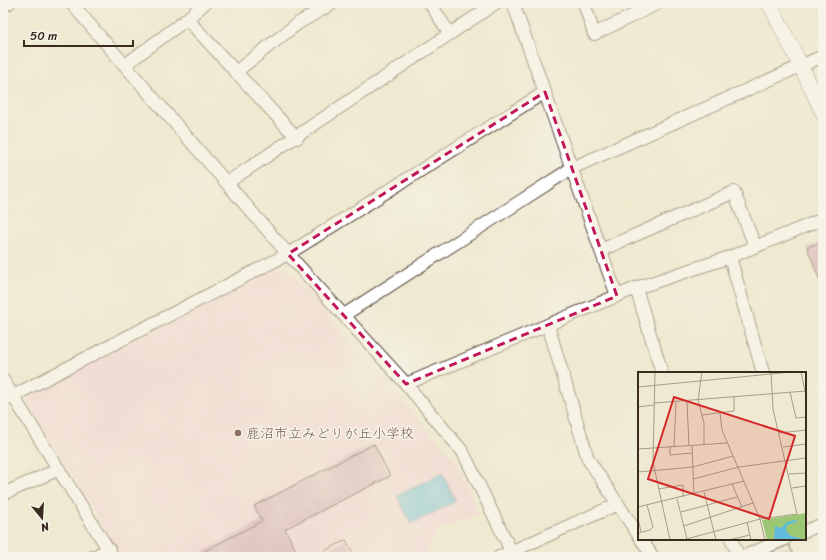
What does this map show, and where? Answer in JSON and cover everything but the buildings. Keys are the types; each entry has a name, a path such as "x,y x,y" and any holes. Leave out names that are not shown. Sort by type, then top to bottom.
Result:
{"street":[{"path":"3,6 9,3"},
{"path":"71,3 228,182 288,254 406,384 463,452 511,551"},
{"path":"125,65 187,19 205,3"},
{"path":"237,72 297,24 333,3"},
{"path":"430,3 449,33"},
{"path":"228,182 297,138 449,33 496,3"},
{"path":"512,3 618,296"},
{"path":"584,3 594,34 659,3"},
{"path":"769,3 823,113"},
{"path":"187,19 297,138"},
{"path":"344,315 572,168 823,56"},
{"path":"8,399 288,254 545,92"},
{"path":"601,250 734,192 755,246"},
{"path":"406,384 636,288 730,257 823,219"},
{"path":"730,257 763,372"},
{"path":"636,288 662,372"},
{"path":"548,325 588,459 638,534"},
{"path":"3,380 8,399 60,469 111,553 93,557"},
{"path":"3,494 60,469"},
{"path":"499,557 618,504"},
{"path":"806,527 823,524"},
{"path":"642,540 653,557"},
{"path":"732,540 741,557 783,540"}],"highlighted area":[{"path":"545,92 617,296 406,384 288,254"}],"shaded area":[{"name":"鹿沼市立みどりが丘小学校","path":"278,267 288,269 458,464 479,514 436,531 426,557 120,557 27,402 31,393"}],"water":[{"path":"442,473 456,501 411,524 397,496"}],"place":[{"name":"鹿沼市立みどりが丘小学校","path":"238,433"}]}
